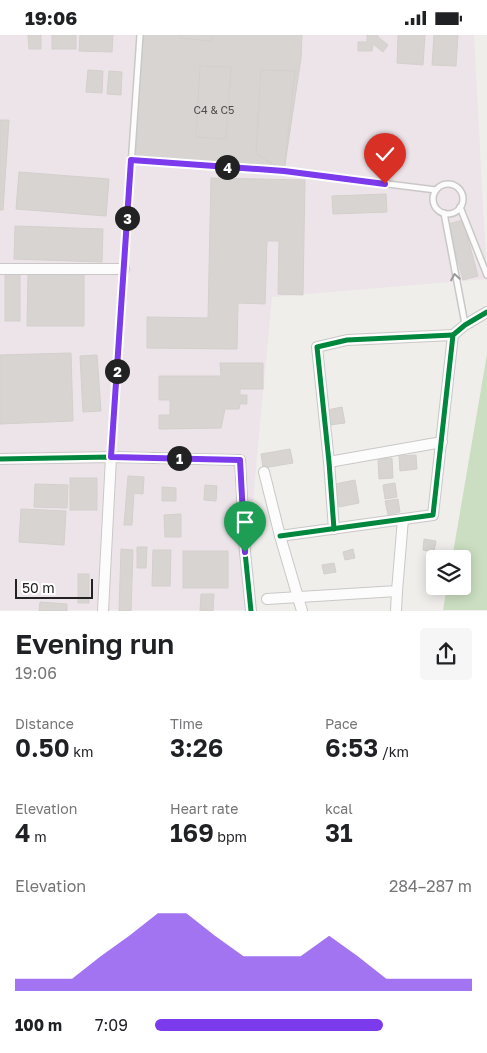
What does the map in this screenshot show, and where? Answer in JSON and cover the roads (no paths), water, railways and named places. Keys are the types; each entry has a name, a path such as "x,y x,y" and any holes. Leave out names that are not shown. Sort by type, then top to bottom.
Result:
{"street":[{"path":"0,269 124,269"},
{"path":"334,529 317,347 347,340 453,335 465,325 487,312"},
{"path":"280,536 433,515 453,335"},
{"path":"329,462 442,442"},
{"path":"104,611 111,457"},
{"path":"0,459 111,457 240,460 245,552 251,611"},
{"path":"264,472 302,611"},
{"path":"396,611 403,519"},
{"path":"267,599 397,591"}],"lane":[{"path":"111,457 140,35"},
{"path":"131,160 284,171 436,190"},
{"path":"444,184 458,188 463,197 460,207 453,213 444,213 436,208 434,204 436,190 444,184"},
{"path":"460,207 487,275"},
{"path":"444,213 465,325"}]}
